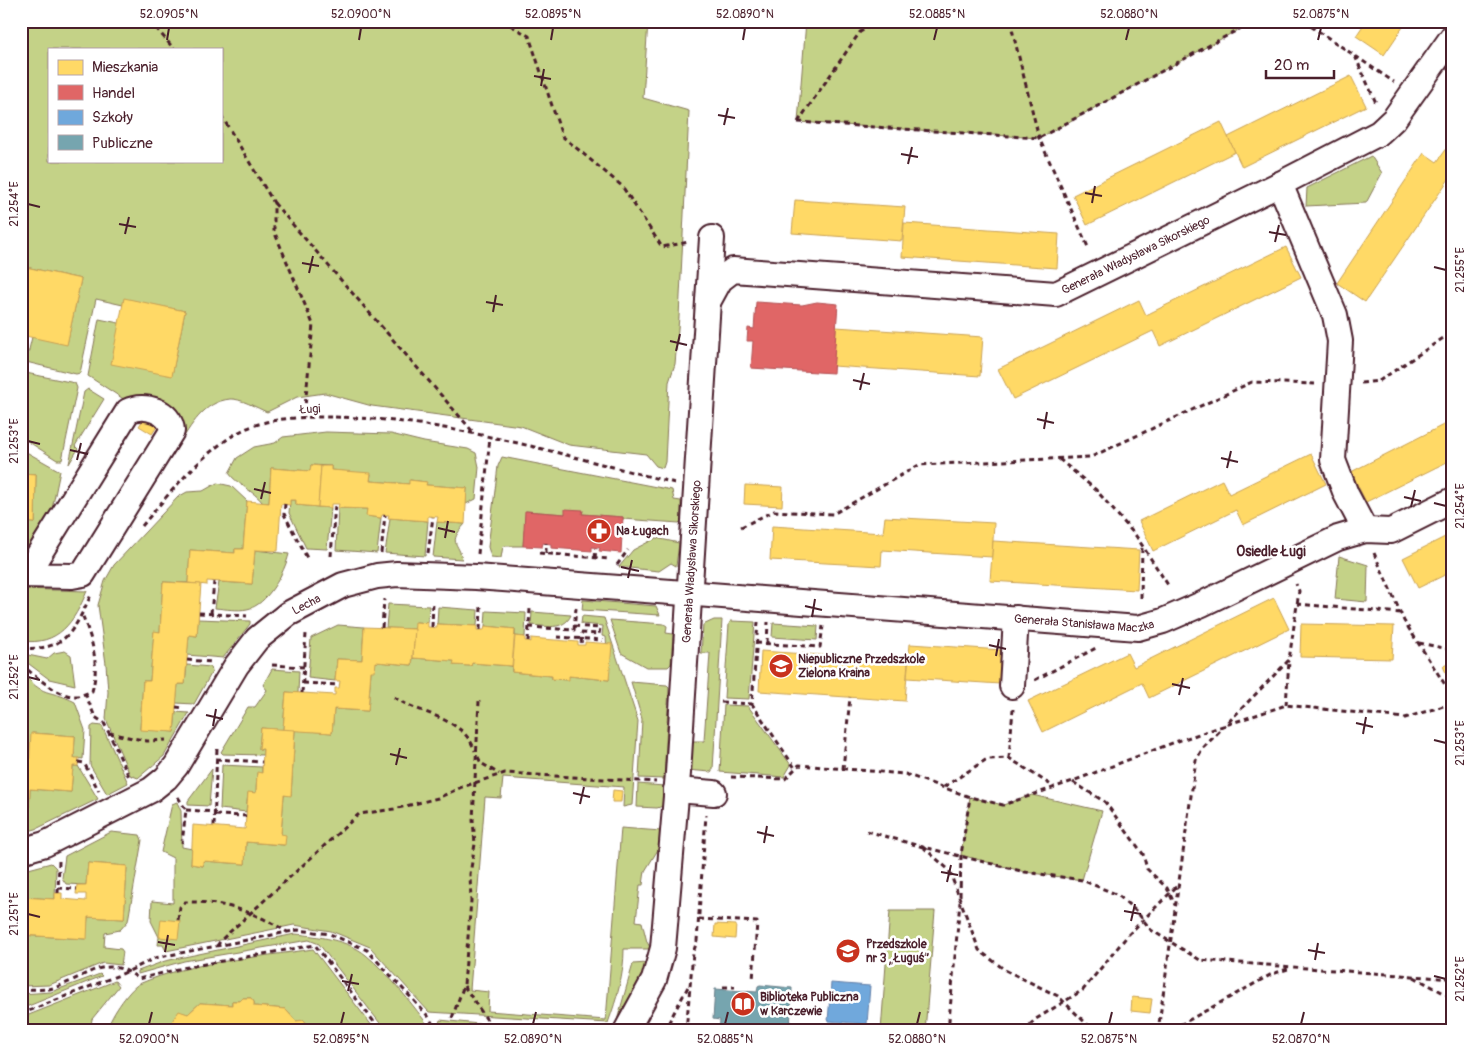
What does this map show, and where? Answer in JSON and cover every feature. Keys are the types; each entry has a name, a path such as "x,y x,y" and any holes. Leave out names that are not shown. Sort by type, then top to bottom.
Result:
{"street":[{"name":"Generała Władysława Sikorskiego","path":"708,302 720,280 733,270 1056,294 1280,184 1385,129 1453,36"},
{"path":"1280,184 1335,315 1340,341 1333,460 1346,494 1365,530"},
{"name":"Generała Władysława Sikorskiego","path":"626,1031 654,980 664,948 674,821 670,786 689,593 712,238"},
{"path":"142,407 150,408 168,419 172,424 172,431 83,574 72,576 23,575 128,411 142,407"},
{"name":"Generała Stanisława Maczka","path":"689,593 1138,628 1148,626 1202,604 1338,538 1365,530 1392,530 1453,500"},
{"name":"Lecha","path":"21,851 45,844 151,790 166,778 176,766 236,666 267,629 288,614 343,585 377,576 397,574 476,577 689,593"},
{"path":"1012,686 1016,618"},
{"path":"670,786 710,793"}],"path":[{"path":"150,21 173,48"},
{"path":"503,21 529,36 562,136 622,186 662,247 712,238"},
{"path":"880,21 860,32 798,122 1039,138 1254,21"},
{"path":"1010,21 1039,138 1088,247"},
{"path":"1303,21 1394,82"},
{"path":"1354,56 1381,114"},
{"path":"222,117 274,203 474,433"},
{"path":"274,203 274,232 314,324 304,417"},
{"path":"741,527 774,511 833,514 919,465 1091,457 1252,382 1337,385 1379,381 1448,335 1453,329"},
{"name":"Ługi","path":"139,530 175,487 221,445 244,430 269,422 304,417 387,420 474,433 537,446 604,466 695,488"},
{"path":"476,577 490,437"},
{"path":"1059,458 1096,490 1142,545 1168,585"},
{"path":"285,504 284,514 307,558"},
{"path":"331,556 335,504"},
{"path":"380,558 385,515"},
{"path":"427,561 433,517"},
{"path":"1365,530 1401,613 1453,697"},
{"path":"546,543 546,554"},
{"path":"1141,598 1142,545"},
{"path":"595,558 596,548"},
{"path":"612,572 628,550"},
{"path":"539,553 610,559"},
{"path":"1286,706 1289,660 1299,591 1287,562"},
{"path":"210,614 214,582"},
{"path":"21,648 46,648 68,638 96,587"},
{"path":"382,628 384,599"},
{"path":"432,627 433,602"},
{"path":"1297,604 1401,613"},
{"path":"529,626 574,630 576,605"},
{"path":"480,630 481,606"},
{"path":"528,641 530,610"},
{"path":"199,613 252,616"},
{"path":"21,664 38,679 57,690 76,697 92,691 96,677 92,639 82,614"},
{"path":"758,618 752,704 795,768"},
{"path":"767,644 769,619"},
{"path":"756,643 820,647 823,623"},
{"path":"574,626 600,628 599,634 582,633 581,645"},
{"path":"302,693 306,634"},
{"path":"556,637 603,640"},
{"path":"1419,642 1453,650"},
{"path":"187,660 216,662"},
{"path":"1158,1031 1196,760 1203,748 1289,660"},
{"path":"272,664 304,667"},
{"path":"303,683 339,685"},
{"path":"85,694 94,717 104,723 130,780"},
{"path":"394,697 411,707 444,718 474,746 481,763 500,775"},
{"path":"843,769 850,697"},
{"path":"452,1018 464,985 471,902 470,874 475,844 473,820 479,701"},
{"path":"721,702 752,704"},
{"path":"686,1031 710,793 715,776 784,779 799,765 906,774 970,797 1003,805 1073,781 1175,742 1286,706 1405,718 1453,703"},
{"path":"109,733 147,741 171,739"},
{"path":"214,826 217,748"},
{"path":"944,787 987,759 1009,758 1054,787"},
{"path":"216,759 262,762"},
{"path":"78,762 84,763 100,793"},
{"path":"218,946 251,912 359,814 394,809 438,798 476,782 500,775 670,786"},
{"path":"1073,781 1105,802 1143,854 1147,869 1167,888 1176,905"},
{"path":"178,797 186,810 182,843"},
{"path":"948,1031 960,899 961,854 970,797"},
{"path":"186,810 246,816"},
{"path":"867,831 1025,872 1082,880 1118,895 1151,930 1200,960 1453,979"},
{"path":"923,847 949,870 979,950 1005,970 1058,996 1094,1031"},
{"path":"58,893 60,856"},
{"path":"1023,1031 1036,1018 1083,990 1142,919 1170,895 1179,884"},
{"path":"58,888 77,889"},
{"path":"178,920 180,907 184,902 221,904 251,912 287,932"},
{"path":"698,919 757,922 753,980"},
{"path":"21,1014 129,972 155,958 298,930 330,934 367,950 428,1016 437,1031"},
{"path":"21,989 49,988 103,966 129,972 138,979 182,968 315,946 381,1031"},
{"path":"1174,1031 1180,1025 1272,974 1294,967"},
{"path":"1411,976 1453,998"},
{"path":"464,985 487,1020"},
{"path":"664,1031 690,985"},
{"path":"723,986 735,988"}],"green space":[{"path":"21,21 648,21 643,98 689,111 679,317 675,364 669,382 665,462 663,468 656,466 646,454 569,445 521,426 372,406 325,393 297,397 267,412 239,400 221,401 212,405 199,416 178,446 180,429 125,400 88,376 99,319 119,323 172,375 185,311 124,299 123,305 96,299 80,373 76,374 26,362 32,337 67,344 81,279 21,266"},
{"path":"806,21 1254,21 1039,138 798,122"},
{"path":"1371,156 1382,173 1366,203 1306,206 1307,188"},
{"path":"21,372 75,383 77,388 62,460 57,460 21,437"},
{"path":"88,389 104,399 75,446 78,449 69,464 84,392"},
{"path":"326,432 391,434 424,442 468,449 476,453 479,467 476,499 466,504 467,488 426,485 426,482 410,480 409,484 370,481 371,474 331,470 331,466 311,465 310,471 271,468 269,503 263,503 229,473 237,458 254,447 275,443 283,437"},
{"path":"21,449 60,471 51,514 21,562 21,522 35,523 36,474 21,473"},
{"path":"502,457 672,490 674,500 681,501 681,521 679,523 623,519 623,517 582,514 583,511 565,514 526,511 523,546 503,546 501,558 491,557 488,547 498,466"},
{"path":"217,483 231,486 247,501 243,549 235,549 235,553 190,550 188,583 163,582 160,632 154,632 150,681 143,681 140,729 174,732 176,712 189,713 164,756 138,778 130,775 106,719 108,692 98,605 105,581 114,565 178,497 187,492 203,491"},
{"path":"290,500 296,500 296,505 331,508 327,549 306,548 289,513"},
{"path":"338,508 367,509 367,516 381,518 377,553 336,550"},
{"path":"390,518 428,521 425,556 385,553"},
{"path":"437,522 465,524 455,539 462,559 433,557"},
{"path":"656,538 679,543 676,566 671,563 659,571 619,567 633,550"},
{"path":"255,550 289,554 284,569 274,587 261,602 247,609 215,608 219,582 252,584"},
{"path":"1339,556 1368,565 1367,602 1335,599"},
{"path":"21,589 87,591 77,613 63,630 46,640 34,642 21,641"},
{"path":"583,600 656,606 660,615 582,610"},
{"path":"388,604 429,606 428,623 416,622 415,629 386,628"},
{"path":"438,607 478,610 477,626 437,624"},
{"path":"486,611 526,613 525,637 515,636 515,629 485,626"},
{"path":"532,612 571,615 568,620 559,625 542,626 531,625"},
{"path":"582,616 604,618 638,721 632,805 623,807 624,787 503,778 501,798 485,797 470,990 489,992 488,1011 606,1020 621,828 661,831 659,848 645,871 643,885 640,885 636,921 642,922 647,942 651,949 624,949 623,968 608,1023 429,1012 370,947 331,931 294,925 166,951 163,945 158,945 159,937 151,921 152,901 173,903 173,858 161,852 172,804 177,802 181,811 182,847 192,849 191,864 203,866 203,861 245,864 246,842 284,845 281,834 284,795 291,795 295,730 332,733 334,709 368,711 371,671 376,662 412,665 413,658 454,661 454,665 471,666 472,663 512,666 512,672 552,676 552,679 568,680 569,676 609,680 606,637 602,636 603,626 581,624"},
{"path":"198,619 250,621 250,624 223,658 187,655 189,635 197,636"},
{"path":"610,620 664,624 667,626 666,633 673,634 671,664 668,667 646,667 621,653"},
{"path":"714,620 722,620 713,769 711,772 686,770 688,741 704,741 710,653 701,653 703,625"},
{"path":"731,621 755,622 749,699 724,698 729,624"},
{"path":"773,623 818,626 817,640 772,637"},
{"path":"338,625 364,627 362,660 337,659 335,681 308,678 311,638"},
{"path":"65,651 71,655 75,685 49,679 21,658 21,654 23,654 47,659 54,653"},
{"path":"187,665 211,667 212,672 194,704 176,703 178,684 185,684"},
{"path":"272,669 299,671 298,693 286,692 283,730 261,728 259,749 263,749 263,755 223,754 221,752 248,707 255,707 267,690 263,685"},
{"path":"21,671 35,686 75,702 85,730 83,759 74,758 75,736 32,733 29,769 21,769"},
{"path":"631,682 667,685 669,687 664,779 639,778 642,719"},
{"path":"724,705 748,706 791,765 784,777 720,772"},
{"path":"94,725 102,726 128,783 107,794 90,765 91,727"},
{"path":"222,765 262,767 262,773 257,773 256,793 248,793 246,812 220,809"},
{"path":"73,766 78,766 98,799 36,829 21,833 21,814 29,815 30,789 71,792"},
{"path":"212,769 209,806 188,805 188,801"},
{"path":"638,784 664,786 663,806 657,808 637,807"},
{"path":"1032,795 1102,811 1082,880 1025,872 961,855 970,797 1003,805"},
{"path":"111,832 140,835 142,840 128,921 120,930 105,933 104,947 121,949 123,952 121,965 103,963 49,985 21,986 21,935 86,939 88,917 124,919 127,866 88,863 86,885 66,884 62,878 65,856"},
{"path":"51,863 56,868 55,899 21,897 21,871"},
{"path":"890,911 935,911 925,1031 881,1031"},
{"path":"295,934 341,942 359,950 383,971 432,1031 386,1031 319,944 309,940 184,961 138,974 138,971 165,961"},
{"path":"313,949 376,1031 307,1031 307,1024 304,1020 296,1021 285,1009 254,1006 251,998 243,998 240,1001 232,1001 232,1005 200,1003 188,1014 179,1012 165,1031 107,1031 111,1020 130,992 139,984 159,976 202,965"},
{"path":"647,963 646,970 616,1024 633,964"},
{"path":"100,974 102,976 21,1009 21,994 51,992"},
{"path":"115,981 119,986 92,1019 90,1031 21,1031 21,1018"},
{"path":"440,1020 488,1025 489,1030 443,1031 439,1024"}],"building: Mieszkania":[{"path":"1366,21 1407,21 1384,55 1356,36"},
{"path":"1351,76 1366,106 1242,167 1228,137"},
{"path":"1221,122 1235,152 1087,225 1073,195"},
{"path":"1453,140 1453,173 1365,302 1337,283 1424,153 1437,162"},
{"path":"795,200 905,207 902,241 792,233"},
{"path":"904,223 1059,234 1057,268 902,257"},
{"path":"1286,247 1301,277 1160,346 1153,331 1013,399 998,369 1139,300 1146,315"},
{"path":"21,266 81,279 67,345 21,335"},
{"path":"124,298 185,311 172,376 111,364"},
{"path":"836,327 983,337 980,376 833,366"},
{"path":"145,417 158,425 152,434 139,426"},
{"path":"1453,420 1453,459 1366,502 1351,472"},
{"path":"1311,454 1326,484 1243,525 1236,510 1153,551 1139,521 1222,480 1229,494"},
{"path":"311,465 321,466 318,507 296,505 296,500 290,500 290,505 281,504 278,551 255,550 252,584 207,581 207,585 188,583 190,550 235,553 235,549 243,549 247,501 269,503 271,468 310,471"},
{"path":"321,466 331,466 331,470 371,473 370,481 409,484 409,480 427,482 426,485 467,488 465,524 437,522 438,517 428,516 428,521 388,518 389,515 382,515 381,518 366,516 367,509 338,508 339,504 331,504 331,508 318,507"},
{"path":"21,473 36,474 35,523 21,522"},
{"path":"745,485 783,487 782,506 744,504"},
{"path":"885,517 994,523 992,557 882,550 881,566 770,560 772,526 883,533"},
{"path":"1453,533 1453,571 1418,588 1403,558"},
{"path":"993,541 1139,550 1137,590 990,581"},
{"path":"163,582 201,584 197,636 189,635 185,684 178,684 174,732 140,730 143,681 150,681 154,631 160,632"},
{"path":"1274,598 1289,629 1149,698 1142,683 1043,732 1028,701 1127,653 1134,667"},
{"path":"415,622 428,623 428,627 437,628 437,624 477,626 477,630 484,630 485,626 515,629 512,666 472,663 471,666 453,665 454,661 413,658"},
{"path":"1301,624 1394,626 1392,659 1300,657"},
{"path":"364,627 415,629 412,665 376,662 375,671 371,671 368,711 334,709 332,733 283,730 286,692 335,695 335,688 339,688 340,681 335,681 337,659 362,660"},
{"path":"515,636 525,637 525,641 531,642 531,638 578,642 578,645 585,645 585,642 612,644 609,680 569,676 569,680 552,679 552,676 512,672"},
{"path":"910,644 1002,650 1000,684 907,678"},
{"path":"761,651 908,661 905,701 759,691"},
{"path":"1453,662 1453,684 1451,685 1443,666"},
{"path":"261,728 295,730 291,796 284,795 281,834 286,835 285,845 246,842 245,864 203,861 203,866 191,864 193,825 245,829 248,792 256,793 257,772 262,773 263,749 259,749"},
{"path":"31,733 75,736 74,758 79,758 78,766 73,766 71,792 30,789 29,815 21,814 21,769 29,769"},
{"path":"613,790 622,791 621,802 612,802"},
{"path":"88,863 127,866 124,919 88,917 87,939 21,935 21,897 55,899 55,893 62,893 62,899 86,901 86,894 76,894 77,885 86,885"},
{"path":"161,919 180,921 178,939 159,937"},
{"path":"715,924 736,925 735,939 714,937"},
{"path":"1132,997 1152,999 1150,1013 1131,1011"},
{"path":"243,998 251,998 254,1006 285,1009 296,1021 304,1020 307,1024 307,1031 165,1031 179,1011 188,1014 200,1003 232,1005 232,1001 240,1001"}],"building: Handel":[{"path":"756,302 802,305 817,302 838,304 833,373 751,368 753,341 747,341 748,328 754,329"},
{"path":"565,509 583,510 582,514 623,517 621,553 599,551 600,548 592,547 592,551 551,548 551,544 543,543 542,547 523,546 525,511 565,514"}],"building: Szkoły":[{"path":"831,983 870,986 867,1024 828,1021"}],"building: Publiczne":[{"path":"760,985 792,988 790,1031 719,1031 720,1020 713,1019 715,989 757,992"}],"place":[{"name":"Na Ługach","path":"599,531"},
{"name":"Niepubliczne Przedszkole Zielona Kraina","path":"781,666"},
{"name":"Przedszkole nr 3 „Ługuś”","path":"848,951"},
{"name":"Biblioteka Publiczna w Karczewie","path":"743,1004"}],"district":[{"name":"Osiedle Ługi","path":"1271,551"}]}
